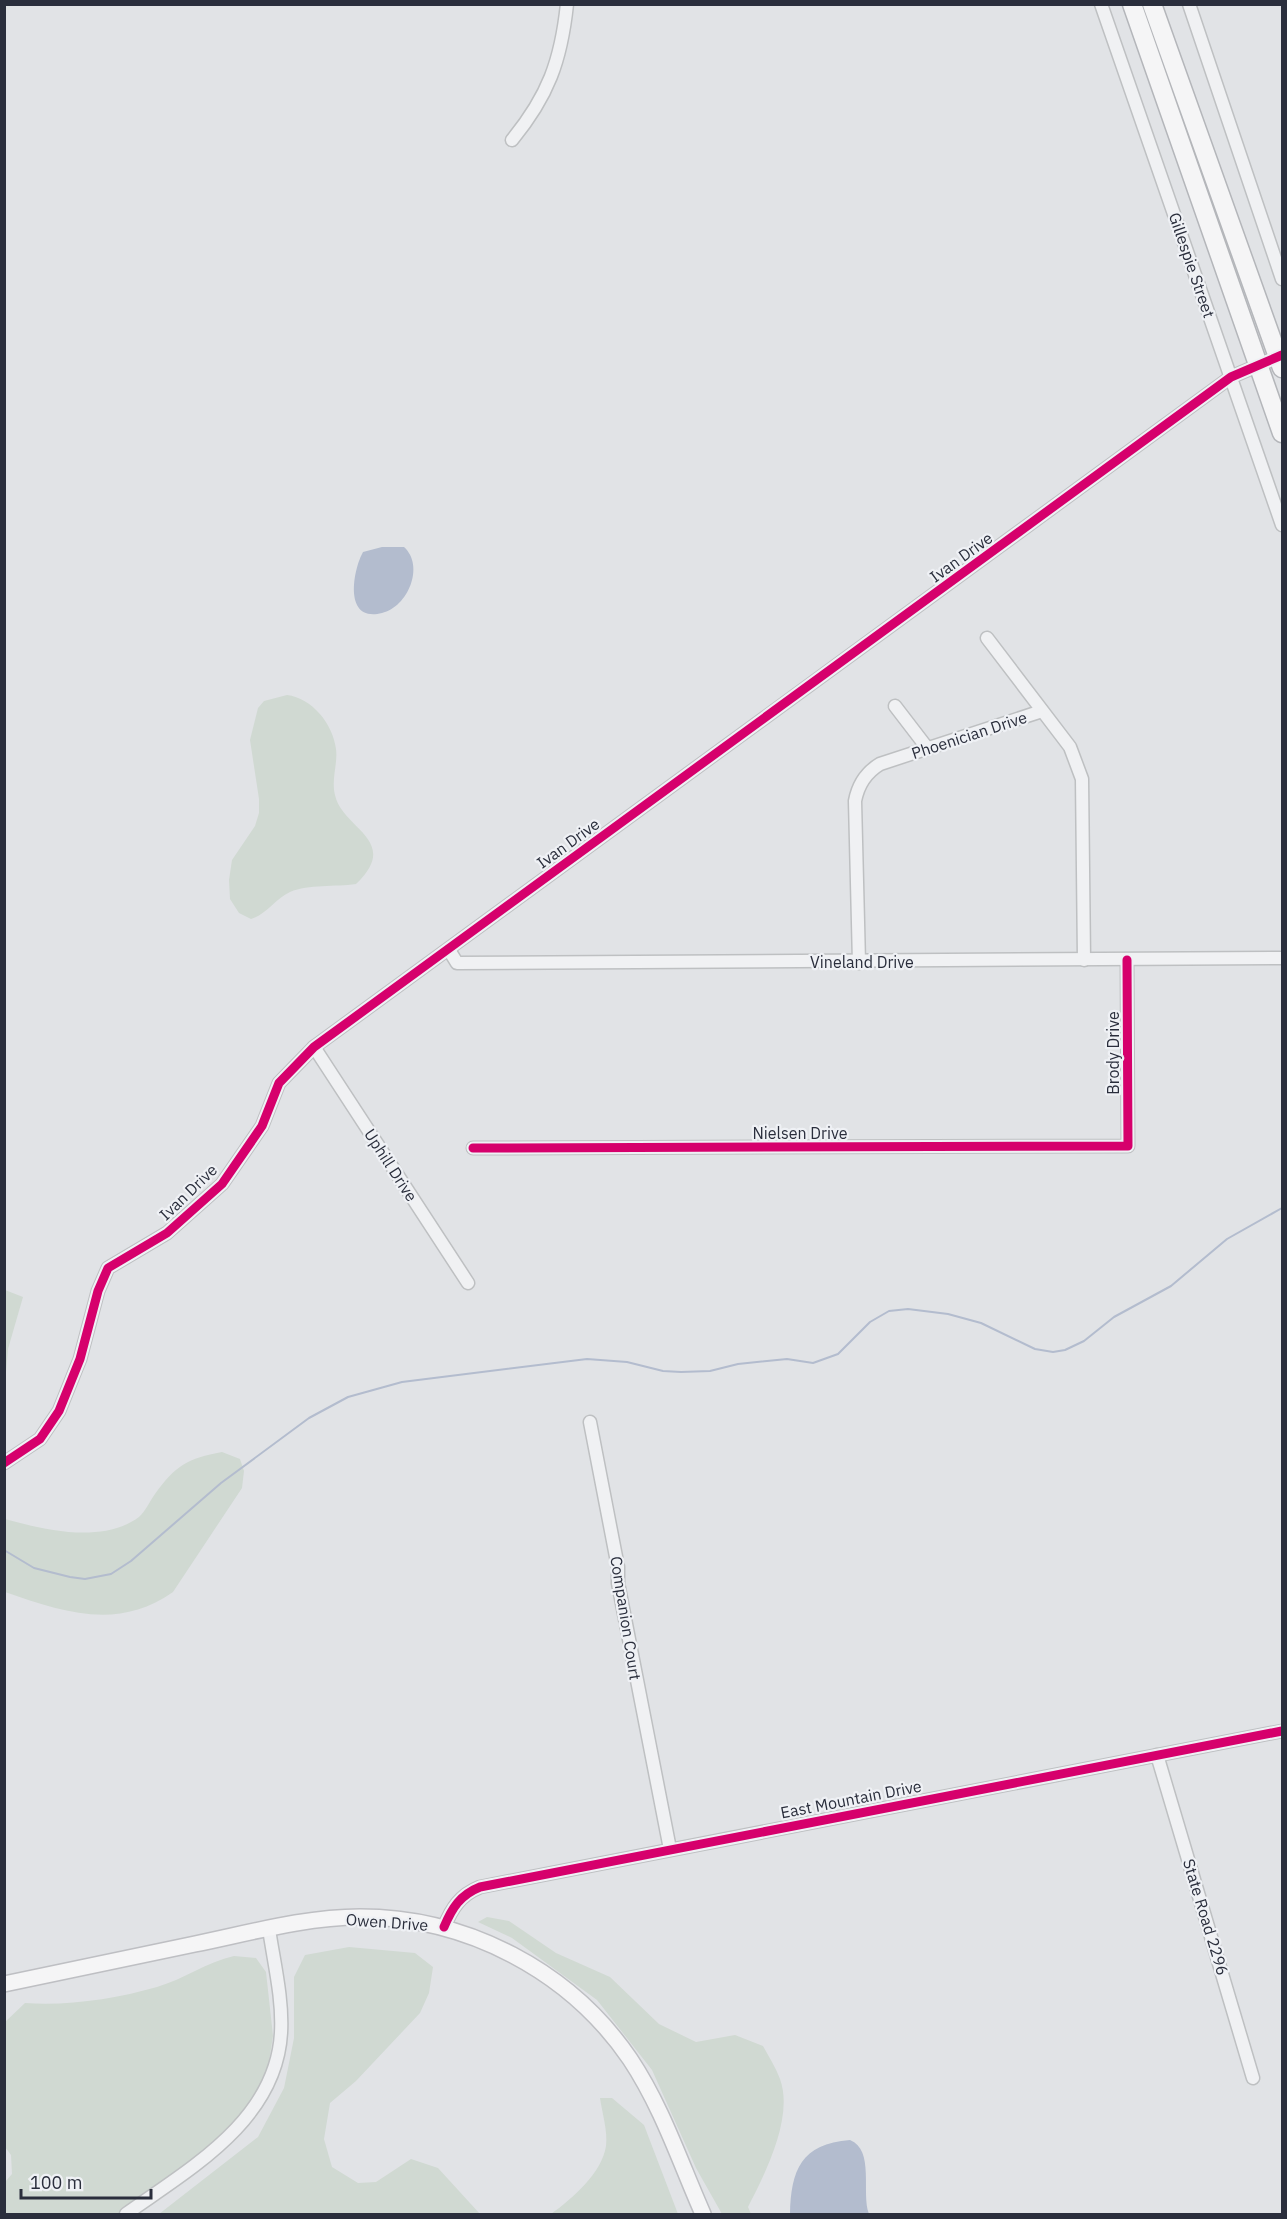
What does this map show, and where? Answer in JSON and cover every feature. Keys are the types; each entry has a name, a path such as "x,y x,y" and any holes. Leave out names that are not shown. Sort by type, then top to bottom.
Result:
{"highway":[{"path":"1132,4 1282,433"},
{"path":"1152,4 1281,356"}],"main road":[{"name":"Owen Drive","path":"4,1983 269,1929 360,1917 415,1921 444,1927 488,1943 530,1964 569,1993 603,2025 629,2058 652,2096 703,2214"}],"street":[{"path":"512,140 548,88 561,47 567,4"},
{"name":"Gillespie Street","path":"1101,4 1282,525"},
{"path":"1189,4 1282,279"},
{"name":"Ivan Drive","path":"4,1463 40,1439 59,1412 80,1359 98,1291 108,1269 167,1233 222,1184 262,1126 279,1083 314,1047 1232,377 1281,356"},
{"path":"987,638 1042,711"},
{"path":"895,706 928,749"},
{"name":"Phoenician Drive","path":"859,963 857,791 873,768 1042,711 1070,747 1082,779 1084,960"},
{"name":"Vineland Drive","path":"449,950 457,963 859,963 1282,958"},
{"name":"Brody Drive","path":"1127,960 1128,1146"},
{"name":"Uphill Drive","path":"314,1047 468,1283"},
{"name":"Nielsen Drive","path":"473,1148 1128,1146"},
{"name":"Companion Court","path":"590,1422 618,1567 618,1583 670,1850"},
{"name":"East Mountain Drive","path":"444,1927 461,1897 480,1887 1282,1731"},
{"name":"State Road 2296","path":"1157,1755 1253,2078"},
{"path":"126,2214 213,2151 244,2120 267,2085 277,2059 281,2019 269,1929"}],"shaded area":[{"path":"287,695 305,701 313,707 331,730 336,749 335,795 340,807 371,845 373,856 369,869 356,884 297,889 285,895 262,914 251,919 239,913 230,899 229,880 232,860 255,826 259,813 250,740 258,708 264,701"},
{"path":"5,1290 23,1297 8,1349 5,1384"},
{"path":"222,1452 240,1459 244,1471 242,1488 173,1592 152,1604 132,1611 90,1614 48,1606 5,1592 5,1519 73,1532 108,1530 139,1517 162,1484 183,1465 200,1457"},
{"path":"487,1917 509,1921 556,1953 610,1977 659,2024 696,2042 735,2035 763,2046 780,2079 783,2110 776,2145 748,2207 751,2214 722,2214 696,2168 652,2070 597,2000 512,1938 478,1922"},
{"path":"349,1947 415,1953 433,1967 429,1993 420,2013 356,2081 330,2103 324,2139 332,2167 358,2183 376,2182 411,2159 438,2168 480,2214 159,2214 258,2137 284,2088 294,2038 294,1977 305,1955"},
{"path":"234,1956 256,1958 266,1972 273,2036 267,2074 242,2113 202,2154 118,2214 5,2214 5,2182 12,2174 11,2155 5,2147 4,2023 25,2003 91,2001 125,1995 167,1984 214,1962"},
{"path":"600,2098 612,2098 644,2125 678,2214 551,2214 585,2184 599,2166 606,2146"}],"water":[{"path":"382,547 404,547 413,564 413,575 411,585 399,603 382,613 370,614 361,610 356,603 354,582 363,552"},
{"path":"850,2140 858,2145 865,2162 869,2214 790,2214 793,2184 802,2162 820,2147"}],"waterway":[{"path":"4,1550 34,1568 70,1577 85,1579 111,1574 131,1561 221,1483 309,1418 348,1397 402,1382 587,1359 627,1362 663,1371 681,1372 710,1371 738,1364 787,1359 813,1363 838,1354 870,1322 889,1311 908,1309 948,1314 981,1323 1035,1349 1053,1352 1065,1350 1084,1341 1114,1317 1171,1286 1227,1239 1282,1208"}],"cycle path":[{"path":"4,1463 40,1439 59,1411 80,1359 98,1291 108,1268 167,1233 222,1184 262,1126 279,1083 314,1047 1231,377 1282,355"},
{"path":"473,1148 1128,1146 1127,960"},
{"path":"444,1927 458,1903 467,1894 480,1887 1282,1731"}]}
